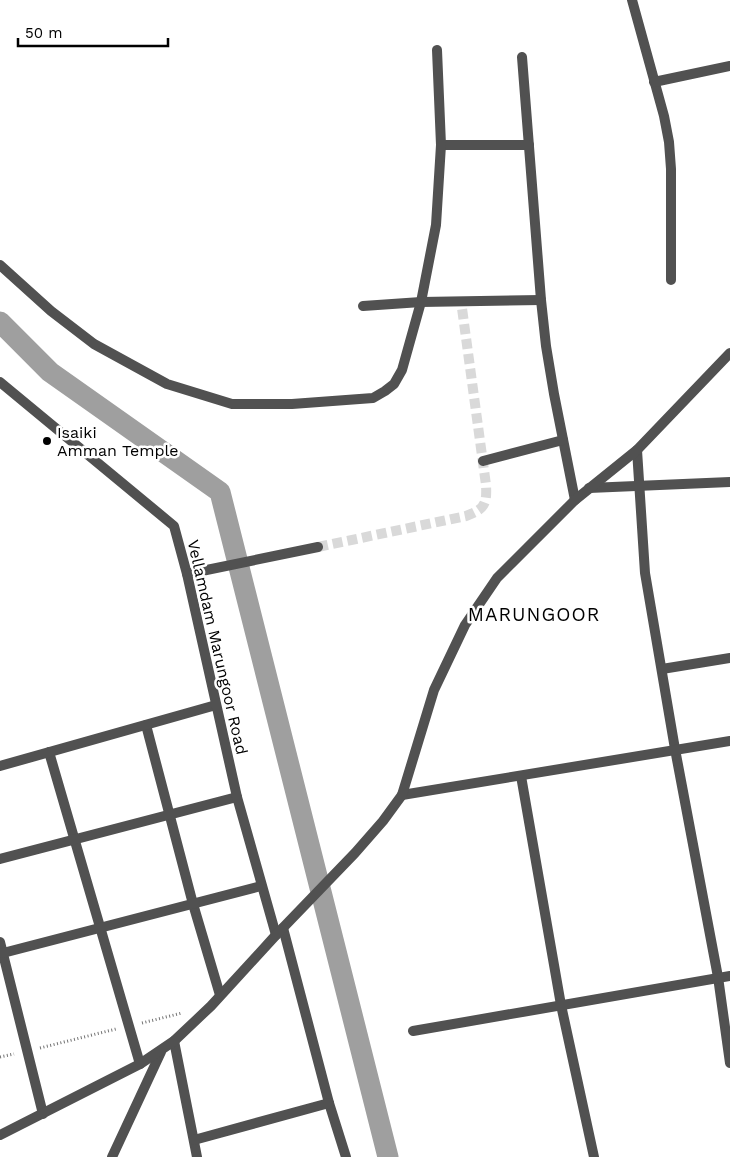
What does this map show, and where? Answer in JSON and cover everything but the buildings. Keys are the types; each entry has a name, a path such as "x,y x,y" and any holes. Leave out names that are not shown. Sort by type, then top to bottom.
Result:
{"street":[{"path":"632,0 665,124 672,169 671,280"},
{"path":"0,265 51,311 94,344 167,384 232,404 292,404 373,398 385,392 394,384 402,370 422,302 436,225 441,145 438,50"},
{"path":"522,56 541,300 554,394 575,500"},
{"path":"654,82 730,66"},
{"path":"441,145 529,145"},
{"path":"363,306 422,302 541,300"},
{"path":"0,1135 140,1064 174,1042 355,853 383,821 402,795 434,690 465,625 496,578 575,500 638,450 730,353"},
{"name":"Vellamdam Marungoor Road","path":"0,382 174,526 187,574 237,797 261,886 280,932 346,1157"},
{"path":"483,461 563,440"},
{"path":"638,450 645,573 675,749 718,977 730,1063"},
{"path":"589,488 730,482"},
{"path":"187,574 318,547"},
{"path":"662,669 730,658"},
{"path":"0,766 216,705"},
{"path":"146,725 193,904 220,995"},
{"path":"402,795 730,741"},
{"path":"49,752 140,1064"},
{"path":"521,776 560,1005 594,1157"},
{"path":"0,859 237,797"},
{"path":"3,953 261,886"},
{"path":"0,942 43,1114"},
{"path":"413,1031 730,976"},
{"path":"174,1042 197,1157"},
{"path":"112,1157 161,1052"},
{"path":"194,1140 329,1103"}],"path":[{"path":"0,1057 184,1012"}],"waterway":[{"path":"0,322 50,372 220,492 388,1157"}],"tunnel":[{"path":"318,547 466,516 484,505 486,485 461,301"}],"place":[{"name":"Isaiki Amman Temple","path":"47,441"}],"district":[{"name":"MARUNGOOR","path":"534,614"}]}
